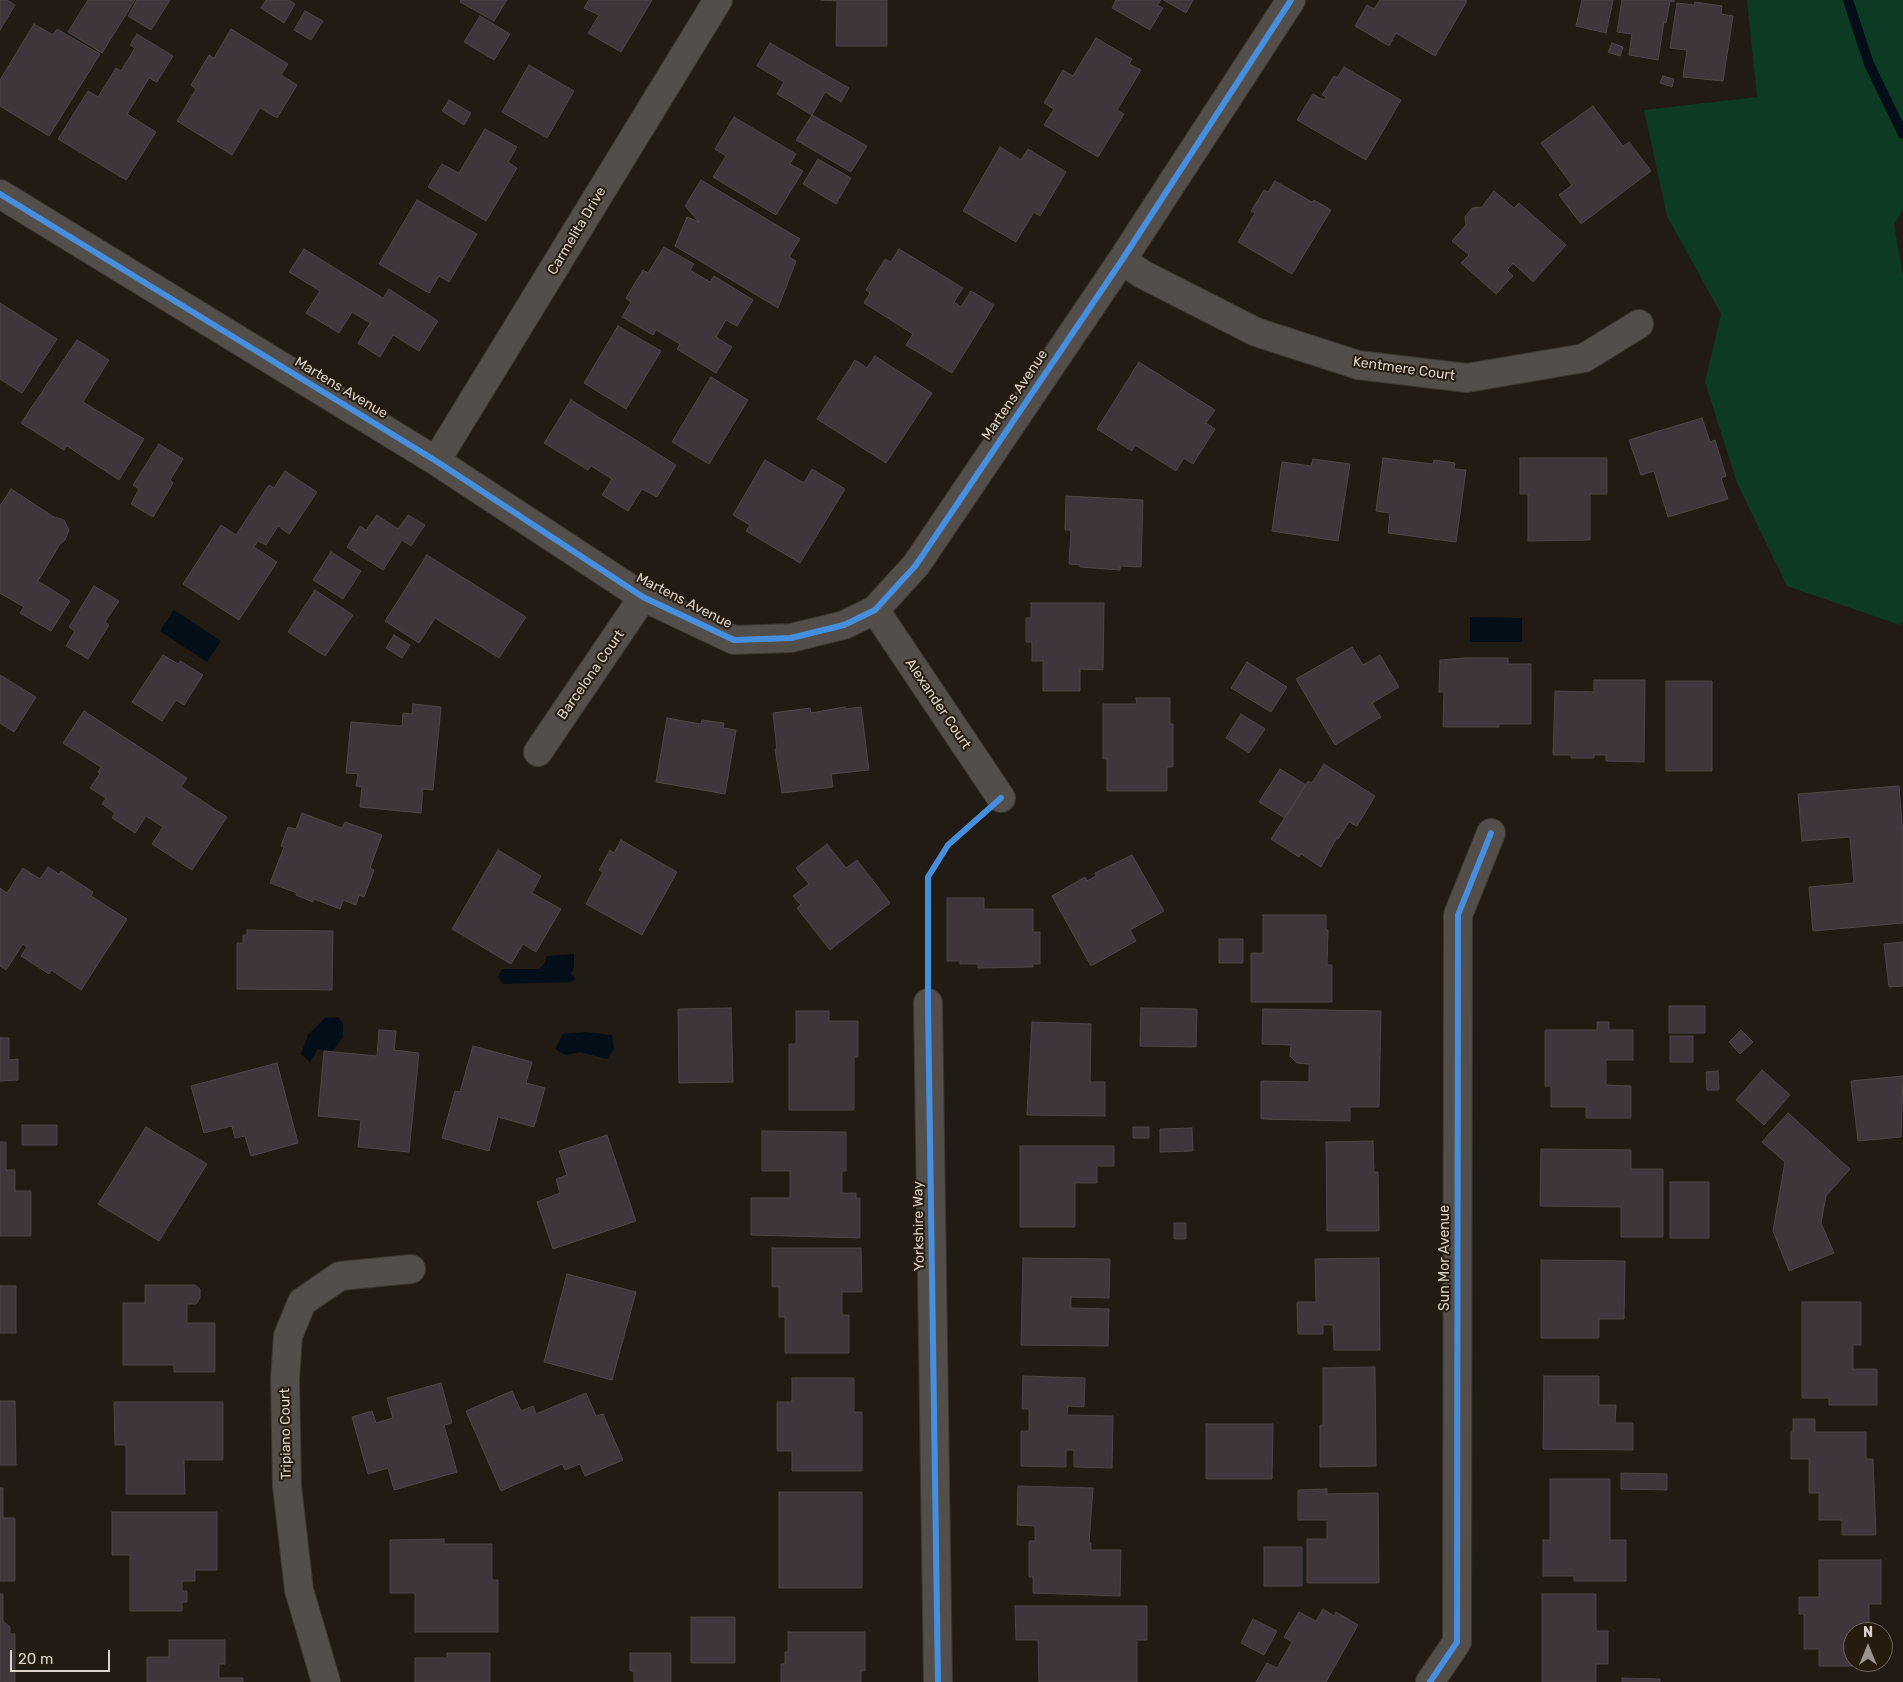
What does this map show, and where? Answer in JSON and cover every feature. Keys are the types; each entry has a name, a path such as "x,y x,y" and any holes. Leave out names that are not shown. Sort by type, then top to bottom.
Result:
{"street":[{"name":"Carmelita Drive","path":"436,461 718,0"},
{"name":"Martens Avenue","path":"0,194 436,461 643,597 734,640 791,638 844,625 875,610 916,565 1122,260 1291,0"},
{"name":"Kentmere Court","path":"1122,260 1142,274 1256,332 1368,366 1467,378 1584,358 1639,324"},
{"name":"Barcelona Court","path":"538,752 643,597"},
{"name":"Alexander Court","path":"875,610 1001,798"},
{"name":"Sun Mor Avenue","path":"1430,1682 1457,1642 1458,915 1491,833"},
{"name":"Yorkshire Way","path":"928,1003 938,1682"},
{"name":"Tripiano Court","path":"326,1682 299,1590 287,1486 285,1379 288,1336 302,1302 340,1276 411,1269"}],"green space":[{"path":"1747,0 1903,0 1903,210 1894,224 1903,276 1903,621 1900,625 1787,586 1737,483 1705,382 1721,314 1667,216 1644,110 1757,97"}],"shaded area":[{"path":"174,610 221,641 207,662 160,631"},
{"path":"1470,617 1522,618 1522,642 1470,642"},
{"path":"574,954 574,966 571,974 576,979 571,982 503,984 498,977 502,969 539,969 545,963 547,956"},
{"path":"338,1017 343,1024 343,1037 332,1052 318,1049 310,1062 301,1054 308,1035 325,1018"},
{"path":"585,1032 612,1035 614,1049 607,1059 580,1052 566,1055 555,1049 563,1034"}],"building":[{"path":"0,0 7,0 15,5 0,30"},
{"path":"88,0 135,0 102,53 68,32"},
{"path":"137,0 170,0 151,30 128,16"},
{"path":"266,0 289,0 295,4 284,23 261,8"},
{"path":"461,0 507,0 494,21 460,2"},
{"path":"589,0 652,0 621,52 588,33 599,15 584,8"},
{"path":"821,0 887,0 887,46 836,46 837,1"},
{"path":"1116,0 1161,0 1157,5 1163,8 1150,30 1112,8"},
{"path":"1164,0 1193,0 1186,13"},
{"path":"1380,0 1467,1 1435,56 1396,33 1389,46 1355,26 1367,5 1374,9"},
{"path":"1582,0 1613,0 1606,33 1576,26"},
{"path":"1622,0 1674,0 1674,2 1670,1 1666,23 1664,22 1658,60 1629,55 1632,34 1617,32"},
{"path":"1695,2 1722,6 1721,14 1733,16 1723,81 1683,77 1687,50 1670,48 1677,3 1694,5"},
{"path":"305,11 323,21 311,40 294,30"},
{"path":"480,16 510,34 494,60 464,42"},
{"path":"34,24 53,35 57,29 100,54 49,136 0,106 0,80"},
{"path":"231,29 288,64 281,75 297,85 277,118 260,108 232,155 177,121 196,89 191,85 209,55 214,58"},
{"path":"137,34 173,56 157,82 149,78 127,114 156,132 126,180 58,139 88,91 98,97 116,68 121,71 135,48 130,45"},
{"path":"1096,38 1132,59 1129,64 1141,70 1117,110 1124,114 1098,157 1044,125 1054,109 1044,103 1063,70 1073,76"},
{"path":"770,43 849,88 841,102 825,92 812,115 777,94 784,82 757,66"},
{"path":"1612,43 1623,47 1620,56 1608,52"},
{"path":"529,65 574,91 547,138 502,112"},
{"path":"1344,67 1401,100 1366,160 1297,120 1313,94 1324,100 1326,97 1322,95 1334,76 1337,78"},
{"path":"1663,76 1674,79 1672,87 1660,83"},
{"path":"449,100 471,113 464,125 442,111"},
{"path":"1593,106 1623,146 1629,142 1651,171 1581,224 1559,195 1572,185 1541,143"},
{"path":"812,115 867,146 851,172 796,140"},
{"path":"734,117 796,154 790,164 803,171 776,215 713,177 726,156 715,149"},
{"path":"485,129 517,147 508,162 517,168 486,221 428,187 442,164 459,173"},
{"path":"1000,147 1021,160 1028,149 1066,172 1040,216 1034,212 1016,242 963,211"},
{"path":"818,159 851,178 836,204 803,184"},
{"path":"701,180 800,239 789,257 796,261 778,308 675,246 687,217 699,222 685,206"},
{"path":"1275,181 1312,202 1314,200 1331,210 1292,274 1238,242 1255,213 1251,211 1264,190 1268,192"},
{"path":"1494,191 1514,208 1519,203 1566,245 1533,282 1513,263 1507,270 1513,276 1496,294 1461,263 1469,255 1452,241 1466,225 1465,217 1472,208 1482,207"},
{"path":"417,200 477,234 449,282 439,276 429,293 379,264"},
{"path":"664,247 694,264 690,270 710,282 714,276 753,300 737,326 726,320 716,337 732,347 716,373 677,349 680,344 656,330 653,335 622,317 631,302 626,298 643,270 648,273"},
{"path":"304,249 383,298 389,289 438,321 419,351 393,335 380,357 358,343 370,323 352,312 339,333 306,313 320,291 289,272"},
{"path":"899,249 963,288 954,302 961,307 971,291 994,305 952,373 906,345 913,334 864,303 870,293 866,290 885,259 891,262"},
{"path":"0,303 57,339 22,393 0,379"},
{"path":"618,326 661,351 626,409 584,383"},
{"path":"77,340 109,360 83,402 144,439 119,480 67,446 64,450 21,423"},
{"path":"875,356 932,393 886,463 817,419 855,360 867,368"},
{"path":"1139,362 1215,410 1206,423 1215,429 1193,464 1184,458 1176,471 1135,445 1132,451 1097,429"},
{"path":"711,377 748,400 709,464 672,442"},
{"path":"571,400 676,465 657,497 642,489 628,511 602,495 612,479 591,466 588,470 544,443"},
{"path":"1702,418 1710,442 1715,440 1726,476 1721,478 1728,499 1668,517 1654,471 1641,475 1629,440"},
{"path":"159,444 183,459 170,480 173,483 153,517 131,504 139,489 133,485"},
{"path":"1383,458 1433,464 1434,460 1455,463 1454,469 1466,470 1456,542 1388,533 1390,513 1376,511"},
{"path":"1520,458 1607,458 1607,494 1590,494 1590,540 1528,541 1528,494 1520,494"},
{"path":"1313,459 1350,464 1338,541 1272,531 1282,462 1311,466"},
{"path":"765,460 804,483 812,469 845,489 800,563 746,531 750,525 733,515"},
{"path":"285,471 317,492 289,534 278,526 266,545 258,541 254,547 277,562 239,620 183,584 221,525 236,535 269,485 274,488"},
{"path":"11,489 54,517 64,520 69,530 65,540 60,544 38,581 70,601 51,631 20,613 24,607 0,593 0,506"},
{"path":"1066,496 1143,500 1141,567 1120,566 1120,570 1080,567 1080,565 1069,564 1071,530 1065,530"},
{"path":"377,515 398,529 408,515 425,525 411,546 402,540 383,570 347,547 360,526 366,530"},
{"path":"331,552 361,571 343,599 313,580"},
{"path":"427,555 526,617 499,658 435,618 419,643 385,621"},
{"path":"94,586 119,601 105,622 109,625 88,659 66,646 75,631 69,627"},
{"path":"315,590 353,615 325,656 288,632"},
{"path":"1031,603 1104,603 1103,670 1080,669 1080,691 1043,691 1043,661 1032,661 1032,642 1026,642 1026,618 1031,618"},
{"path":"394,635 410,645 402,658 386,648"},
{"path":"1352,647 1363,665 1380,655 1399,687 1372,703 1381,717 1335,745 1296,679"},
{"path":"163,655 178,664 180,661 203,675 184,705 176,700 162,721 132,702"},
{"path":"1508,658 1508,664 1531,664 1531,724 1499,724 1499,727 1443,727 1444,692 1439,692 1440,660"},
{"path":"1247,662 1287,687 1271,712 1231,688"},
{"path":"0,675 36,697 14,732 0,723"},
{"path":"1594,680 1645,680 1644,762 1606,761 1606,755 1594,755 1594,758 1571,758 1571,755 1553,755 1555,691 1594,692"},
{"path":"1666,681 1712,681 1712,771 1666,771"},
{"path":"1136,698 1170,698 1170,724 1173,724 1173,767 1167,767 1167,791 1107,791 1107,759 1103,759 1103,704 1137,704"},
{"path":"413,704 441,707 433,790 423,789 421,813 360,807 362,787 356,786 358,774 346,773 351,722 402,726 403,713 412,714"},
{"path":"845,707 845,709 861,707 869,770 831,774 833,787 782,793 775,749 777,749 773,713 810,708 811,713"},
{"path":"84,711 187,778 181,787 227,817 192,870 152,844 163,827 146,816 135,833 112,818 115,813 102,804 106,798 90,788 100,773 98,772 101,767 63,743"},
{"path":"1241,714 1265,729 1249,753 1226,738"},
{"path":"667,718 701,724 702,720 724,723 723,728 736,730 725,794 656,782"},
{"path":"1324,764 1375,796 1357,826 1349,822 1338,839 1336,839 1321,867 1301,854 1299,857 1271,839 1308,781 1312,783"},
{"path":"1280,769 1306,785 1285,818 1259,802"},
{"path":"1899,786 1903,835 1903,923 1813,931 1809,887 1854,883 1850,837 1802,841 1798,794"},
{"path":"302,813 342,828 345,822 382,835 370,868 374,870 364,897 359,895 356,905 343,900 340,909 314,899 313,902 296,895 297,893 270,883 284,847 281,846 288,827 296,829"},
{"path":"621,840 677,872 642,935 586,904 603,872 599,870 610,850 614,853"},
{"path":"827,844 846,868 857,860 890,903 830,950 797,908 801,905 793,896 809,884 796,868"},
{"path":"498,850 541,876 532,893 561,909 536,952 523,944 511,964 452,929"},
{"path":"1132,855 1164,911 1130,930 1136,941 1091,966 1052,896 1085,877 1087,881 1096,876 1095,873"},
{"path":"48,867 59,874 61,871 93,892 91,896 127,919 81,990 51,970 49,974 21,956 27,947 23,944 6,970 0,966 0,888 7,893 23,868 40,879"},
{"path":"947,898 984,898 984,909 1033,909 1033,932 1040,932 1040,964 1033,964 1033,967 978,968 978,964 960,964 960,961 947,961"},
{"path":"1263,915 1326,915 1326,930 1328,930 1327,965 1332,965 1332,1002 1251,1002 1251,953 1263,953"},
{"path":"247,930 333,931 332,990 237,989 237,943 243,943 243,935 247,935"},
{"path":"1219,939 1243,939 1243,963 1219,963"},
{"path":"1903,942 1903,986 1889,987 1884,944"},
{"path":"1669,1006 1705,1006 1705,1033 1669,1033"},
{"path":"731,1008 733,1082 679,1083 678,1009"},
{"path":"1141,1008 1197,1009 1196,1047 1140,1046"},
{"path":"1263,1009 1381,1011 1379,1107 1350,1107 1350,1121 1261,1119 1261,1081 1309,1082 1309,1064 1297,1063 1290,1056 1291,1045 1262,1044"},
{"path":"796,1011 829,1011 829,1021 858,1021 858,1057 854,1057 854,1110 789,1110 789,1044 796,1044"},
{"path":"1032,1022 1091,1024 1090,1082 1105,1082 1105,1116 1027,1115"},
{"path":"1597,1022 1609,1022 1609,1030 1633,1030 1633,1060 1606,1060 1606,1085 1631,1086 1631,1118 1586,1118 1586,1107 1551,1107 1551,1086 1545,1086 1545,1030 1597,1030"},
{"path":"379,1030 396,1031 394,1050 419,1053 409,1152 358,1147 361,1120 318,1116 324,1051 377,1056"},
{"path":"1741,1030 1753,1042 1740,1054 1729,1042"},
{"path":"1670,1036 1693,1036 1693,1062 1670,1062"},
{"path":"0,1038 9,1038 9,1060 18,1059 18,1080 0,1081"},
{"path":"473,1046 532,1062 526,1083 545,1088 534,1127 498,1117 489,1151 442,1138 455,1091 460,1092"},
{"path":"277,1063 298,1143 251,1156 245,1136 235,1138 232,1126 204,1133 191,1086"},
{"path":"1762,1070 1790,1095 1764,1125 1736,1100"},
{"path":"1718,1071 1719,1090 1707,1090 1706,1072"},
{"path":"1903,1076 1901,1137 1858,1141 1851,1081"},
{"path":"1788,1113 1850,1169 1826,1196 1821,1223 1834,1253 1789,1271 1773,1231 1785,1162 1762,1142"},
{"path":"22,1125 57,1125 57,1145 22,1145"},
{"path":"146,1127 207,1164 159,1241 98,1204"},
{"path":"1133,1127 1149,1127 1149,1138 1133,1138"},
{"path":"1192,1128 1193,1151 1160,1152 1160,1129"},
{"path":"762,1131 846,1132 846,1171 842,1171 842,1193 856,1193 856,1198 860,1198 860,1238 751,1235 751,1198 790,1198 790,1171 762,1171"},
{"path":"607,1135 636,1221 553,1249 537,1202 560,1193 556,1179 567,1175 559,1151"},
{"path":"1373,1141 1374,1172 1378,1172 1379,1231 1327,1231 1326,1142"},
{"path":"0,1142 6,1142 6,1170 15,1170 15,1191 31,1191 31,1236 0,1236"},
{"path":"1020,1146 1114,1146 1114,1166 1097,1166 1097,1183 1075,1183 1075,1227 1020,1227"},
{"path":"1541,1149 1631,1150 1631,1169 1663,1169 1663,1237 1621,1237 1621,1207 1540,1206"},
{"path":"1670,1182 1709,1182 1709,1238 1670,1238"},
{"path":"1174,1223 1186,1223 1186,1239 1174,1239"},
{"path":"772,1248 861,1248 862,1292 842,1292 842,1315 849,1315 849,1353 785,1353 785,1317 779,1317 779,1287 772,1287"},
{"path":"1023,1258 1110,1259 1109,1298 1071,1297 1071,1308 1109,1309 1108,1346 1021,1345"},
{"path":"1379,1258 1380,1350 1334,1350 1333,1325 1323,1325 1323,1334 1298,1334 1297,1302 1316,1302 1315,1259"},
{"path":"1541,1260 1625,1261 1624,1319 1599,1319 1599,1338 1541,1338"},
{"path":"567,1274 636,1292 612,1380 544,1362"},
{"path":"145,1285 195,1285 200,1289 200,1298 196,1304 187,1304 187,1323 215,1323 215,1372 174,1372 174,1365 123,1365 123,1303 145,1303"},
{"path":"0,1286 16,1286 16,1333 0,1333"},
{"path":"1802,1302 1861,1302 1861,1345 1853,1345 1853,1369 1877,1369 1877,1405 1829,1405 1829,1398 1802,1398"},
{"path":"1375,1367 1376,1466 1320,1467 1320,1425 1323,1425 1323,1368"},
{"path":"1023,1376 1085,1378 1084,1407 1068,1406 1067,1415 1113,1416 1112,1468 1074,1467 1074,1450 1066,1450 1066,1467 1021,1466 1021,1431 1029,1431 1029,1409 1022,1409"},
{"path":"1544,1376 1599,1376 1599,1405 1616,1405 1615,1423 1633,1423 1633,1450 1543,1449"},
{"path":"792,1378 854,1378 854,1412 862,1412 862,1471 792,1471 792,1451 777,1451 777,1402 792,1402"},
{"path":"441,1383 452,1423 444,1425 457,1472 394,1490 388,1468 368,1474 352,1417 372,1411 376,1423 393,1418 387,1398"},
{"path":"512,1391 521,1411 533,1406 536,1414 586,1393 596,1416 603,1414 623,1460 585,1476 580,1464 565,1470 562,1464 501,1491 466,1411"},
{"path":"0,1401 15,1401 16,1465 0,1465"},
{"path":"114,1402 223,1402 223,1460 184,1460 185,1494 126,1494 126,1445 115,1445"},
{"path":"1793,1419 1815,1419 1815,1432 1866,1432 1866,1459 1873,1459 1876,1535 1842,1535 1842,1520 1819,1520 1819,1493 1809,1493 1809,1459 1791,1459"},
{"path":"1206,1424 1273,1424 1272,1479 1206,1479"},
{"path":"1621,1473 1667,1474 1667,1490 1621,1489"},
{"path":"1550,1479 1610,1479 1610,1540 1626,1540 1626,1581 1574,1581 1574,1576 1543,1576 1543,1540 1550,1540"},
{"path":"1018,1486 1093,1488 1089,1543 1091,1543 1091,1550 1121,1550 1120,1596 1033,1593 1033,1577 1029,1577 1029,1541 1035,1541 1035,1526 1017,1525"},
{"path":"0,1488 3,1488 3,1518 15,1518 15,1581 0,1581"},
{"path":"1327,1489 1327,1494 1378,1493 1379,1583 1307,1583 1307,1539 1327,1539 1327,1520 1298,1520 1298,1490"},
{"path":"779,1492 862,1492 862,1588 779,1588"},
{"path":"112,1512 217,1512 217,1570 195,1570 195,1581 182,1581 182,1591 187,1591 187,1602 182,1602 182,1611 130,1611 130,1555 112,1555"},
{"path":"444,1539 444,1544 492,1544 492,1580 498,1580 498,1632 415,1632 415,1593 390,1593 390,1540"},
{"path":"1264,1547 1302,1547 1302,1586 1264,1586"},
{"path":"1819,1560 1881,1560 1881,1604 1869,1604 1869,1622 1843,1622 1843,1666 1819,1666 1819,1649 1804,1649 1804,1614 1799,1614 1799,1597 1819,1597"},
{"path":"0,1594 3,1594 3,1621 10,1627 10,1634 15,1634 15,1682 0,1682"},
{"path":"1542,1594 1596,1594 1596,1631 1608,1631 1608,1664 1596,1664 1596,1682 1542,1682"},
{"path":"1015,1606 1147,1606 1147,1640 1137,1640 1137,1682 1039,1682 1038,1640 1016,1640"},
{"path":"1323,1609 1334,1616 1336,1612 1358,1625 1326,1682 1256,1682 1267,1663 1277,1668 1292,1642 1284,1637 1299,1612 1316,1621"},
{"path":"691,1617 735,1617 735,1663 691,1663"},
{"path":"1253,1619 1277,1631 1264,1655 1241,1643"},
{"path":"788,1632 865,1632 865,1671 861,1671 861,1682 781,1682 781,1664 785,1664 785,1652 788,1652"},
{"path":"169,1640 225,1640 225,1664 219,1664 219,1678 243,1678 243,1682 147,1682 147,1657 169,1657"},
{"path":"447,1653 490,1653 490,1682 415,1682 415,1658 447,1658"},
{"path":"630,1653 671,1653 671,1682 634,1682 634,1671 630,1671"},
{"path":"1622,1678 1660,1679 1660,1682 1622,1682"}],"waterway":[{"path":"1848,0 1869,64 1903,134"}],"cycle path":[{"path":"0,194 436,461 643,597 734,640 791,638 844,625 875,610 916,565 1122,260 1291,0"},
{"path":"938,1682 928,1003 928,877 948,845 1001,798"},
{"path":"1430,1682 1457,1642 1458,915 1491,833"}]}
